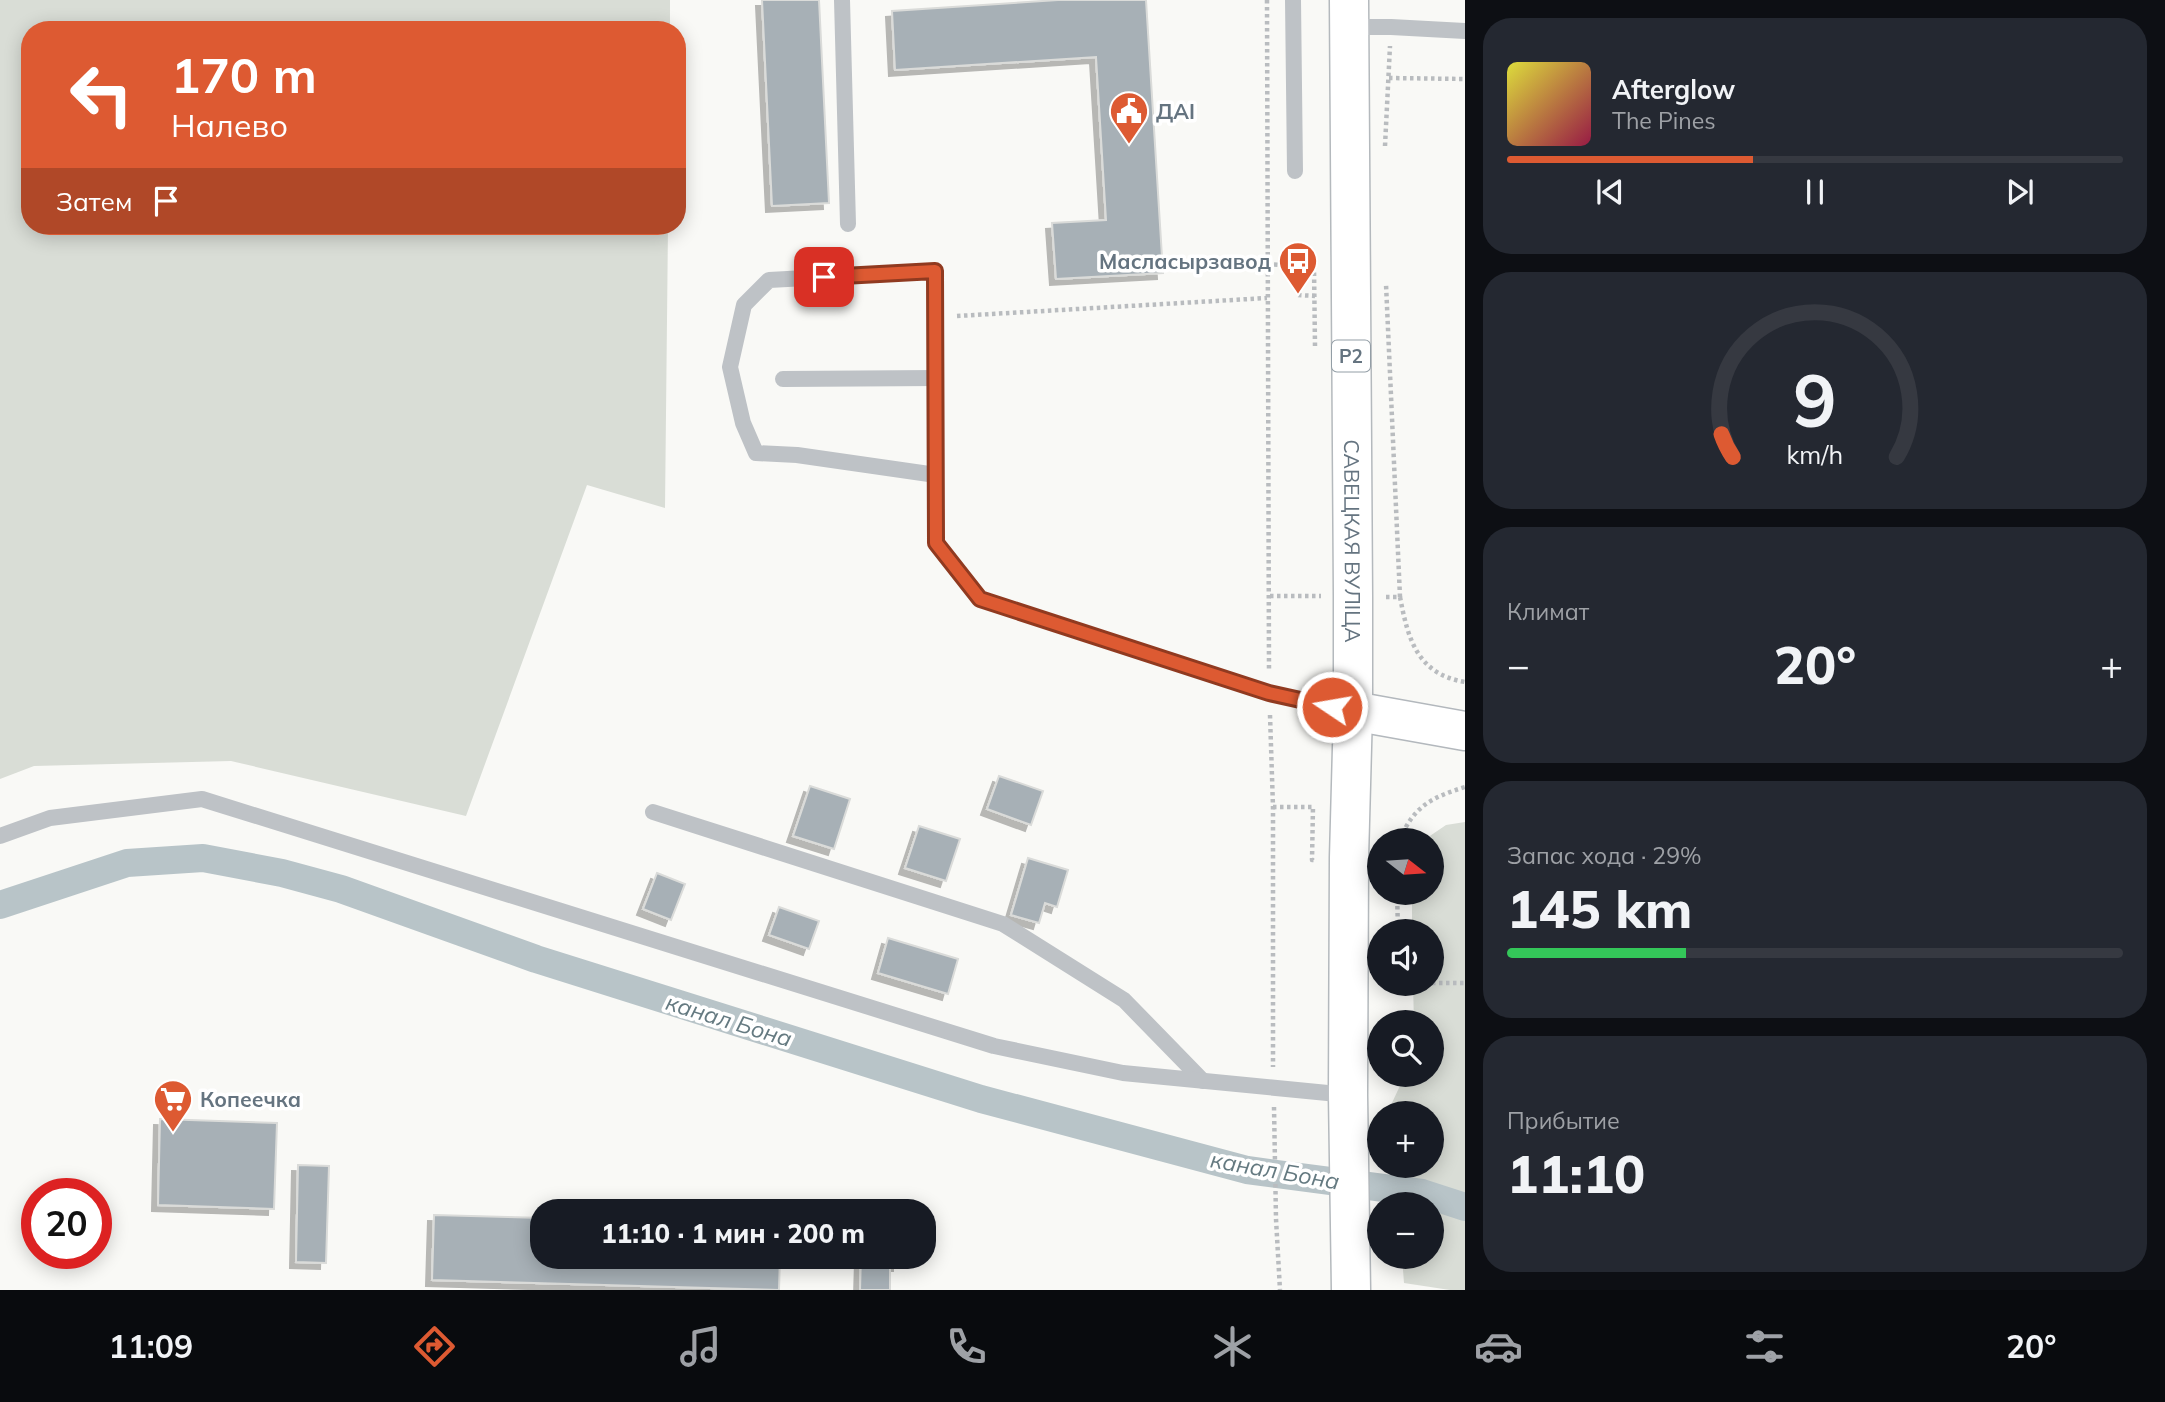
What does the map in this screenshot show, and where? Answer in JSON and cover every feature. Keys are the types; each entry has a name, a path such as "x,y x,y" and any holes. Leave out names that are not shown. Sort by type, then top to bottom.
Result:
{"main road":[{"name":"САВЕЦКАЯ ВУЛІЦА","path":"1349,14 1353,711 1348,1095 1351,1290"},
{"path":"1353,711 1465,731"}],"lane":[{"path":"842,0 848,224"},
{"path":"1293,0 1295,171"},
{"path":"1349,14 1465,31"},
{"path":"936,475 797,455 756,453 743,424 730,367 744,305 769,280 935,271 936,317 936,475 936,543 980,599 1269,693 1353,711"},
{"path":"783,379 936,378"},
{"path":"0,836 50,818 202,799 994,1046 1123,1073 1348,1095"},
{"path":"653,812 1003,924 1124,1000 1202,1081"}],"path":[{"path":"1267,0 1269,693 1273,807 1273,1088 1280,1290"},
{"path":"1389,78 1465,79"},
{"path":"1267,264 1314,267"},
{"path":"936,317 1267,298"},
{"path":"1400,597 1406,632 1423,663 1453,680 1465,682"},
{"path":"1407,828 1418,810 1435,797 1465,787"},
{"path":"1444,983 1465,983"}],"shaded area":[{"path":"0,0 670,0 670,21 21,21 21,235 668,235 665,508 587,485 466,816 231,761 34,766 0,779"},
{"path":"1465,822 1465,1290 1404,1283 1403,1269 1444,1269 1444,1192 1397,1192 1396,1178 1444,1178 1444,1101 1393,1101 1399,1087 1444,1087 1444,1010 1414,1010 1413,996 1444,996 1444,919 1412,919 1412,905 1444,905 1444,828 1442,828"}],"building":[{"path":"762,0 819,0 829,203 772,206"},
{"name":"ДАІ","path":"1058,0 1146,0 1163,273 1056,279 1052,223 1106,220 1096,57 895,70 892,11"},
{"path":"999,776 1043,791 1031,825 987,809"},
{"path":"810,786 850,799 834,849 793,836"},
{"path":"919,826 960,839 946,881 905,868"},
{"path":"1028,858 1068,870 1057,907 1045,903 1039,923 1011,915"},
{"path":"657,873 685,884 671,920 643,909"},
{"path":"779,907 819,921 809,949 769,935"},
{"path":"888,938 958,959 948,994 878,973"},
{"path":"160,1119 277,1123 274,1209 158,1205"},
{"path":"298,1165 329,1166 326,1263 296,1262"},
{"path":"434,1215 530,1218 530,1269 780,1269 779,1290 432,1280"},
{"path":"861,1269 890,1269 890,1290 860,1290"}],"waterway":[{"name":"канал Бона","path":"0,905 127,863 203,858 282,873 341,889 536,959 981,1099 1247,1170 1422,1193 1465,1207"}],"place":[{"name":"ДАІ","path":"1129,145"},
{"name":"Масласырзавод","path":"1298,295"},
{"name":"Копеечка","path":"173,1133"}],"route":[{"path":"824,277 935,271 936,543 980,599 1269,693 1332,707"}]}
